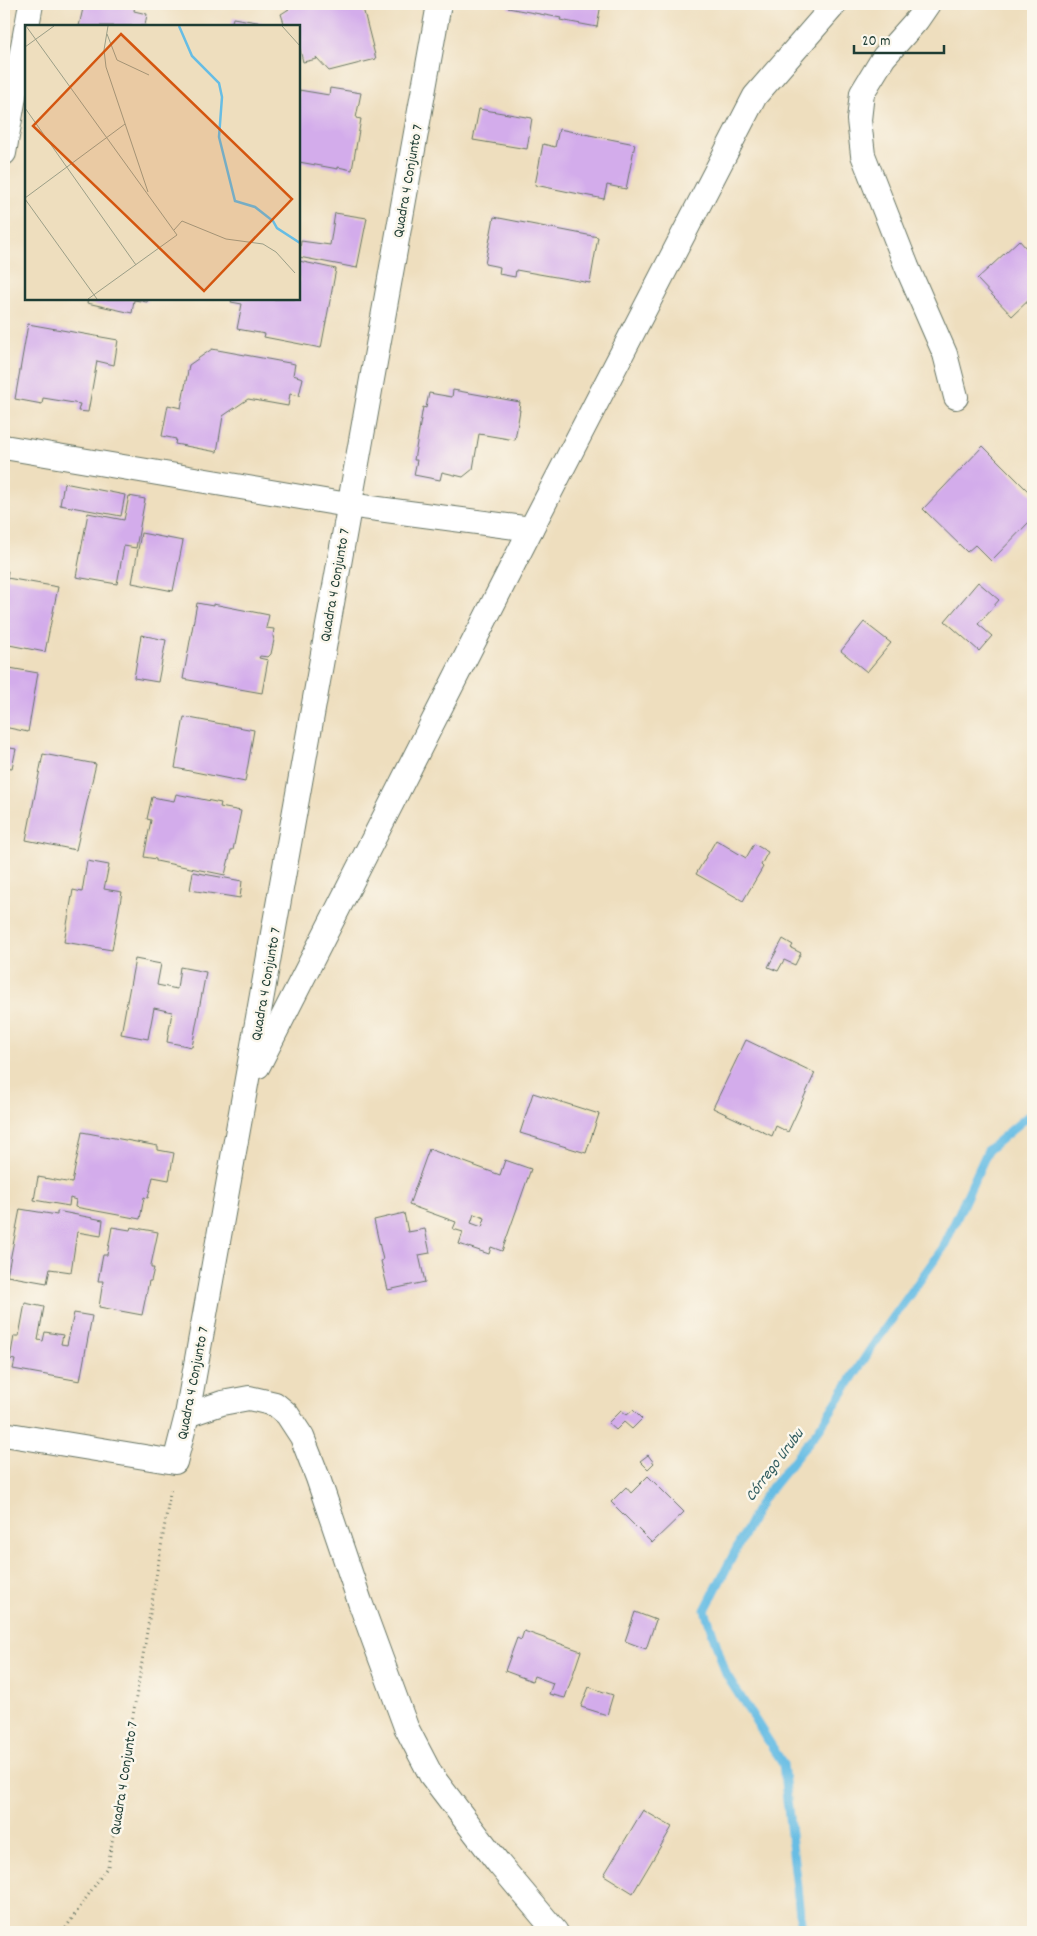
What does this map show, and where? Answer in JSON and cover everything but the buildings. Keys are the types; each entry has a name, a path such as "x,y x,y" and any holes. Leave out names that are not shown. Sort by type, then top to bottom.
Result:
{"street":[{"path":"27,25 31,4"},
{"name":"Quadra 4 Conjunto 7","path":"176,1462 187,1415 247,1088 348,505 439,4"},
{"path":"247,1088 531,529 755,96 835,4"},
{"path":"928,4 884,57 862,93 859,120 863,155 907,267 945,354 956,397"},
{"path":"4,153 25,34"},
{"path":"4,447 348,505 531,529"},
{"path":"187,1415 222,1403 249,1398 276,1404 287,1414 302,1437 318,1478 360,1602 406,1727 431,1775 499,1864 556,1932"},
{"path":"4,1434 176,1462"}],"path":[{"name":"Quadra 4 Conjunto 7","path":"63,1932 108,1866 176,1462"}],"waterway":[{"name":"Córrego Urubu","path":"802,1932 783,1764 726,1674 705,1610 761,1501 819,1429 872,1347 943,1248 988,1150 1033,1112"}]}
